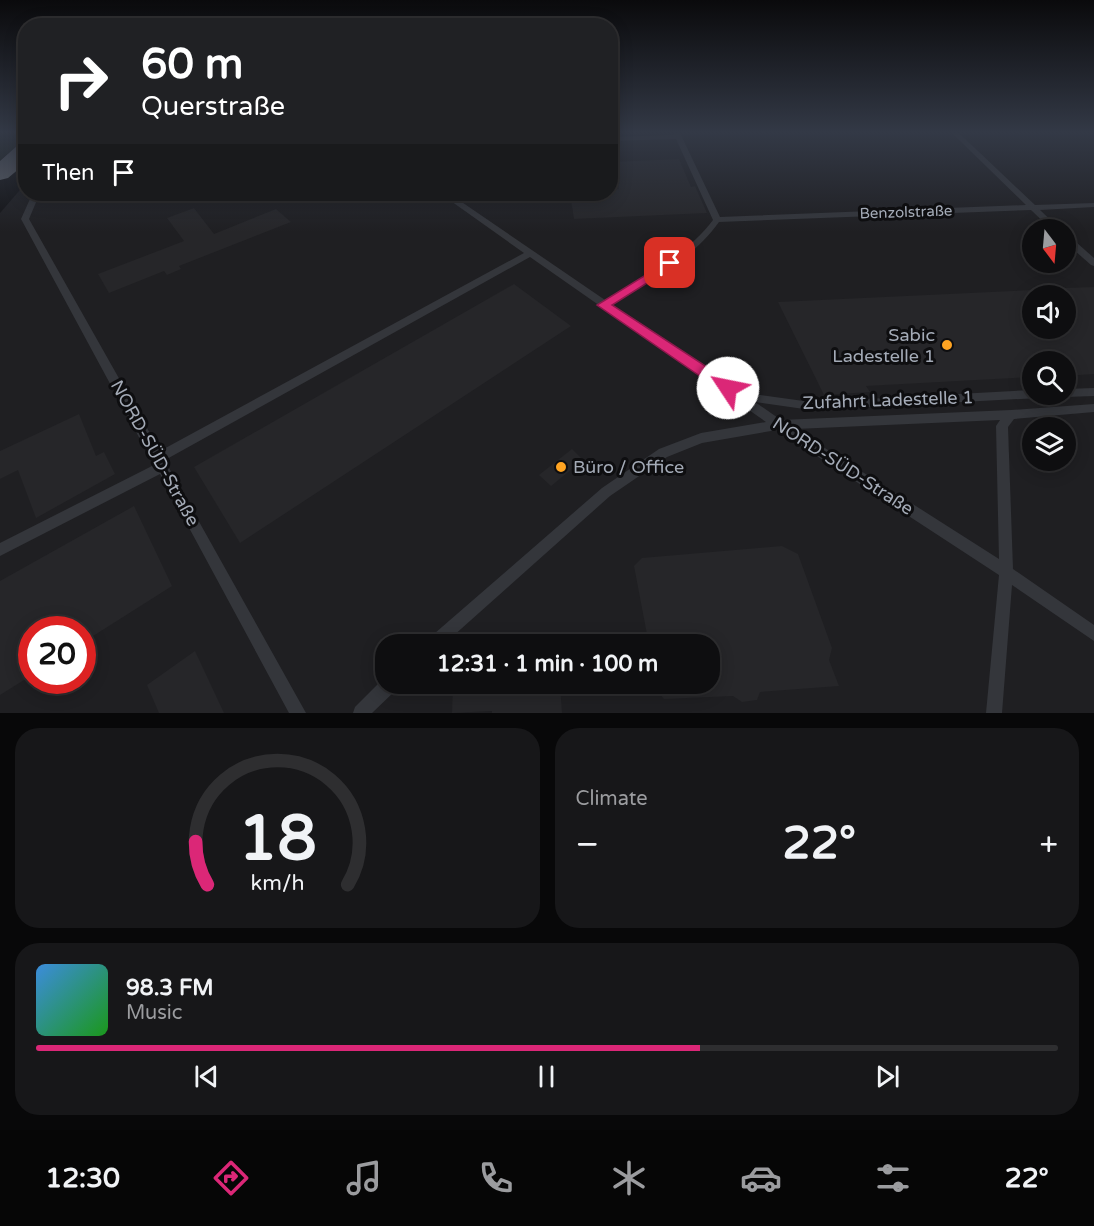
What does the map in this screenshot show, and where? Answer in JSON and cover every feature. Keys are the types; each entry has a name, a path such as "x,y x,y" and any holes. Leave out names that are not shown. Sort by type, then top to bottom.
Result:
{"lane":[{"path":"603,305 686,253 709,234 717,220 692,166"},
{"path":"990,166 1046,219"},
{"name":"NORD-SÜD-Straße","path":"33,201 25,219 298,713"},
{"name":"NORD-SÜD-Straße","path":"455,201 779,425 1006,573 1094,634"},
{"name":"Benzolstraße","path":"717,220 1094,205"},
{"path":"1076,247 1094,263"},
{"path":"0,550 161,462 529,254"},
{"path":"1076,393 1094,392"},
{"name":"Zufahrt Ladestelle 1","path":"738,396 811,406 1022,395"},
{"path":"445,634 606,492 663,453 701,438 779,425 1011,415 1094,408"},
{"path":"994,713 1006,573 1002,426 1011,415"},
{"path":"361,713 380,694"}],"shaded area":[{"path":"618,166 1094,166 1094,713 0,713 0,213 18,192 18,201 618,201"}],"building":[{"path":"618,166 682,166 691,187 695,186 707,213 574,219 571,201 618,201"},
{"path":"194,208 214,234 276,209 291,222 179,266 181,269 167,275 164,271 109,293 98,274 184,241 167,218"},
{"path":"514,284 571,326 240,543 194,467"},
{"name":"Sabic Ladestelle 1","path":"1094,287 1094,374 1076,375 1076,351 1022,351 1022,378 866,386 870,392 824,395 778,302 1022,290 1022,339 1076,339 1076,288"},
{"path":"79,414 96,456 104,452 115,474 36,518 18,470 0,479 0,451"},
{"name":"Büro / Office","path":"572,449 583,460 551,486 539,475"},
{"path":"134,506 172,586 96,634 96,616 18,616 18,684 0,695 0,581"},
{"path":"782,546 798,554 832,648 829,660 839,686 760,692 757,700 742,702 733,696 664,699 660,694 720,694 720,634 647,634 634,566 642,558"},
{"path":"195,651 224,713 159,713 147,685"},
{"path":"453,694 561,694 562,713 492,713 492,711 452,713"}],"place":[{"name":"Sabic Ladestelle 1","path":"947,345"},
{"name":"Büro / Office","path":"561,467"}],"route":[{"path":"670,263 603,305 728,388"}]}
